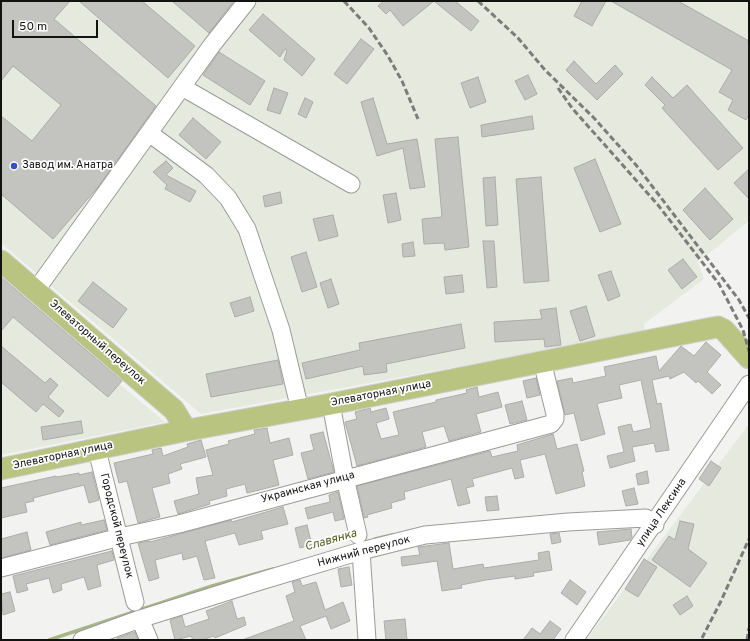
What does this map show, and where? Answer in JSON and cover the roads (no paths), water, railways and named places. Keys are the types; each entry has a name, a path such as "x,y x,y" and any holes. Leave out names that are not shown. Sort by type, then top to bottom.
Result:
{"main road":[{"name":"Элеваторный переулок","path":"1,261 174,410 182,422 184,431"},
{"name":"Элеваторная улица","path":"1,469 184,431 331,404 718,327 724,330 749,358"}],"street":[{"path":"36,290 182,87 247,1"},
{"path":"182,87 351,184"},
{"path":"149,133 206,175 228,198 247,229 281,330 300,410"},
{"name":"Украинская улица","path":"1,568 120,537 179,524 345,478 551,424 555,419 555,414 542,361"},
{"name":"улица Лексина","path":"574,640 749,384"},
{"path":"331,404 359,543 365,639"},
{"name":"Городской переулок","path":"97,450 120,537 135,602"},
{"name":"Нижний переулок","path":"82,640 359,543 568,522 646,518 654,524"},
{"path":"140,619 149,640"}],"waterway":[{"name":"Славянка","path":"375,539 392,535"},
{"name":"Славянка","path":"49,640 212,586 273,569"}],"railway":[{"path":"344,1 369,28 388,56 402,81 418,119"},
{"path":"478,1 518,38 545,70 594,118 636,165 739,300 749,318"},
{"path":"558,88 572,108 658,205 719,284 743,330 749,351"},
{"path":"702,638 721,601 749,539"},
{"path":"747,640 749,628"}],"place":[{"name":"Завод им. Анатра","path":"14,166"}]}
